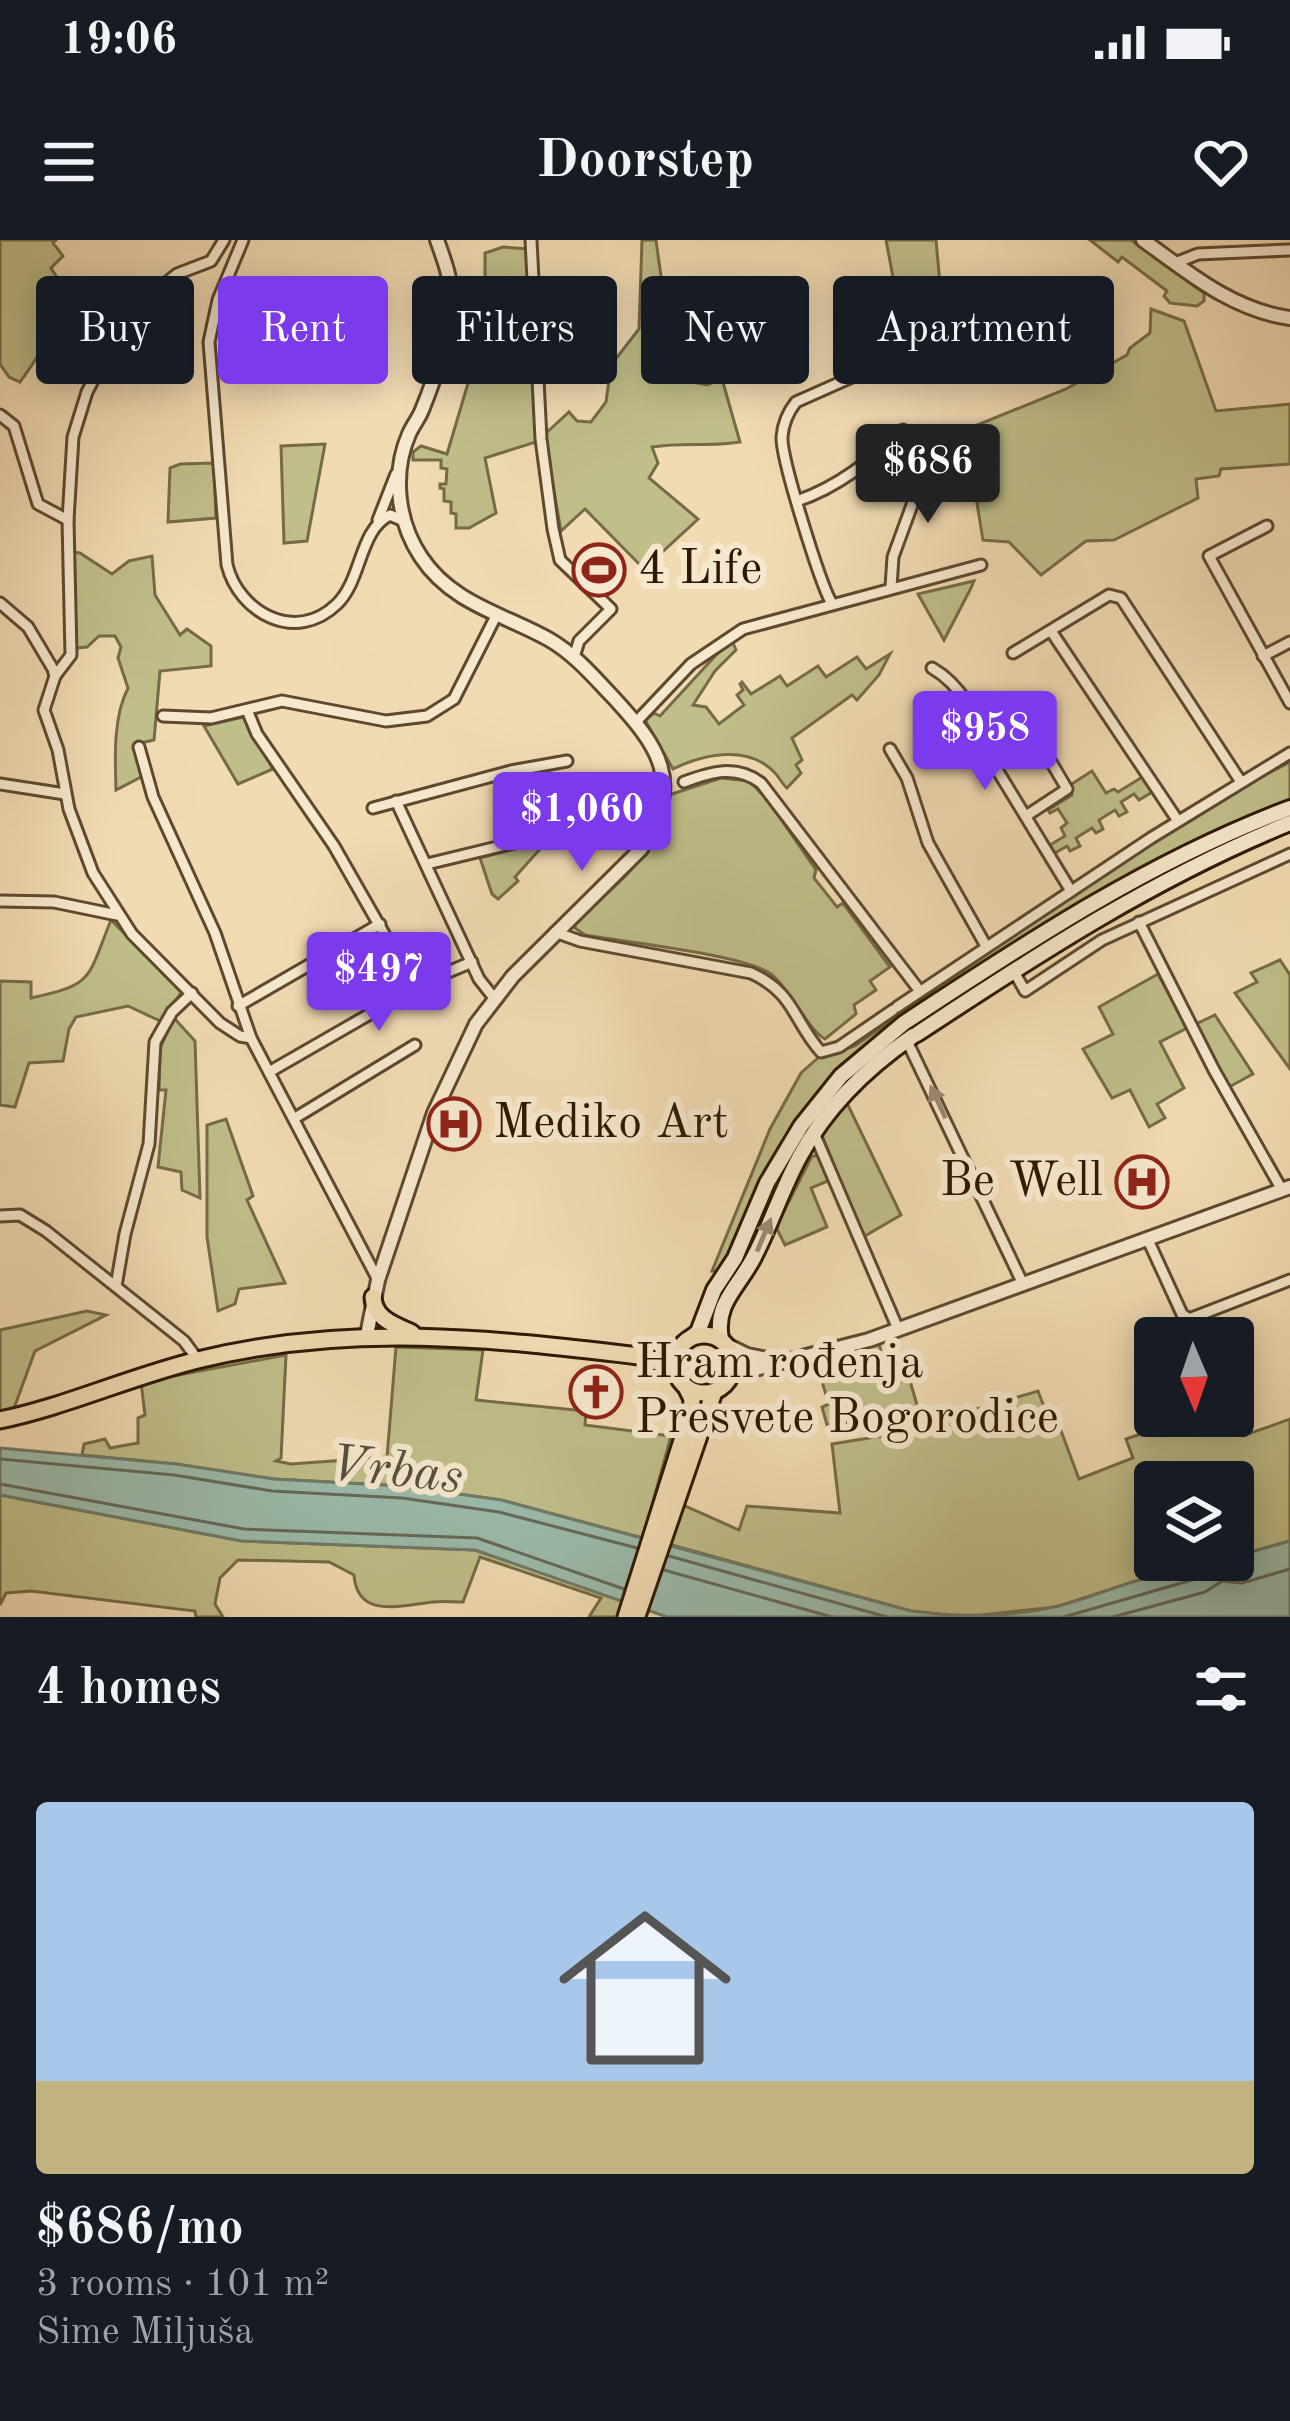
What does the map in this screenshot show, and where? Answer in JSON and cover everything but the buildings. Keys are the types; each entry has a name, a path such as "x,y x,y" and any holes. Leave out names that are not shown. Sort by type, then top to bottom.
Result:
{"main road":[{"path":"626,1617 714,1392 732,1375 734,1360 724,1342 719,1312 754,1256 814,1132 910,1031 1072,914 1175,858 1290,808"},
{"path":"639,1356 672,1351 698,1332 767,1184 801,1126 841,1076 1160,881 1290,823"},
{"path":"373,1297 384,1319 415,1334"},
{"path":"0,1420 198,1360 367,1335 415,1334 639,1356 663,1364 699,1393 714,1392"},
{"path":"637,1617 692,1412 692,1399 675,1359 687,1341 706,1335 724,1342"}],"street":[{"path":"224,240 212,261 176,274 143,301 87,392 73,437 68,520 71,649 55,676 44,710 83,851 117,915 220,1023 251,1038"},
{"path":"243,240 218,300 209,342 227,565 232,585 245,602 272,619 288,622 318,616 338,603 349,588 399,470 407,438 425,402 450,306 449,281 437,240"},
{"path":"531,240 541,439 553,529 560,560 610,609 579,641 574,657"},
{"path":"1142,240 1223,296 1290,318"},
{"path":"1175,263 1198,254 1290,250"},
{"path":"831,602 782,442 788,413 805,395 833,384"},
{"path":"0,415 14,426 38,504 68,520"},
{"path":"797,501 862,466 903,430"},
{"path":"891,587 893,557 927,464"},
{"path":"367,1335 378,1280 448,1076 494,998 622,870 655,824 663,771 656,748 636,722 574,657 550,640 465,600 438,578 419,554 404,521 399,470"},
{"path":"376,525 389,515 404,521"},
{"path":"1267,526 1209,556 1290,704"},
{"path":"636,722 691,664 733,634 831,602 981,565"},
{"path":"1013,653 1109,595 1120,598 1241,782"},
{"path":"0,603 40,643 55,676"},
{"path":"163,716 211,718 282,701 386,721 427,716 454,699 496,616"},
{"path":"1051,631 1178,821"},
{"path":"1263,656 1290,642"},
{"path":"932,668 953,684 967,704 984,734 985,750 1071,891"},
{"path":"247,710 256,734 334,846 415,988"},
{"path":"1025,718 1067,789 1025,816"},
{"path":"139,747 153,797 215,933 251,1038 378,1280"},
{"path":"890,749 907,778 928,843 986,946"},
{"path":"555,932 765,979 789,1000 821,1052 839,1047 986,946 1290,753"},
{"path":"373,808 567,761"},
{"path":"684,782 727,770 761,782 919,991"},
{"path":"0,784 65,794"},
{"path":"397,801 472,962 494,998"},
{"path":"427,864 572,829"},
{"path":"1013,970 1025,991 1092,944 1290,854"},
{"path":"0,901 53,902 117,915"},
{"path":"732,1375 779,1360 830,1352 1286,1188 1214,1070 1139,922"},
{"path":"238,1006 380,925"},
{"path":"268,1072 415,988 472,962"},
{"path":"116,1286 147,1156 155,1042 172,1012 192,993"},
{"path":"910,1031 1023,1284"},
{"path":"295,1118 415,1045"},
{"path":"814,1132 898,1329"},
{"path":"0,1216 24,1217 184,1341 198,1360"},
{"path":"1148,1240 1181,1314 1189,1319 1290,1280"},
{"path":"362,1250 374,1254 388,1249"},
{"path":"724,1342 747,1355 779,1360"}],"shaded area":[{"path":"0,240 56,240 53,243 63,256 51,268 56,276 36,276 36,359 20,382 9,377 0,364"},
{"path":"642,240 656,240 661,276 641,276 641,384 723,384 740,442 652,447 658,463 649,478 698,519 644,569 585,509 561,531 544,435 569,412 577,421 591,422 606,402 608,384 617,384 617,357 639,329"},
{"path":"886,240 936,240 939,276 893,276"},
{"path":"1090,240 1131,240 1204,293 1204,301 1197,306 1170,303 1164,296 1167,291"},
{"path":"503,247 528,249 529,276 485,276 485,253"},
{"path":"1151,309 1184,321 1216,411 1290,404 1290,464 1221,469 1219,476 1196,479 1198,498 1114,540 1086,541 1041,575 1009,542 983,540 965,430 1075,384 1114,384 1114,362 1150,333"},
{"path":"468,384 534,384 536,442 485,458 496,513 469,528 456,528 451,502 444,501 440,484 446,484 447,469 441,468 441,460 413,460 413,452 421,446 447,454"},
{"path":"325,444 307,541 284,543 281,446"},
{"path":"214,463 216,518 168,522 170,468"},
{"path":"71,552 112,574 129,561 152,556 155,595 180,635 187,629 211,646 211,666 160,671 154,740 136,744 143,776 116,790 117,725 128,688 118,658 121,647 115,636 99,636 87,647 76,648"},
{"path":"974,581 971,588 944,640 918,594"},
{"path":"728,642 736,650 715,671 693,705 706,707 719,724 744,705 737,695 743,690 742,682 751,694 780,676 787,686 818,666 826,677 857,657 866,669 890,654 857,700 852,695 792,738 802,760 796,765 801,773 787,788 764,764 739,755 712,756 673,769 645,720 654,713 660,716"},
{"path":"243,717 273,769 238,784 204,726"},
{"path":"1290,762 1290,801 1140,873 904,1017 902,1013 933,992 930,988 1152,842"},
{"path":"1092,771 1106,793 1118,792 1144,776 1154,791 1139,800 1134,794 1121,802 1127,812 1119,816 1115,810 1099,820 1103,829 1096,833 1092,828 1076,838 1080,846 1055,853 1050,845 1065,836 1061,828 1067,823 1058,809 1048,810 1072,795 1067,787"},
{"path":"721,778 749,781 767,799 816,870 814,878 837,907 843,903 890,967 870,981 876,990 854,1005 856,1014 825,1039 779,981 757,967 585,935 575,928 575,922 646,851 669,795"},
{"path":"549,839 515,877 518,881 498,899 492,894 480,858"},
{"path":"111,920 182,992 160,1021 128,1006 76,1017 63,1061 29,1063 15,1107 0,1105 0,981 31,982 31,998 78,983 92,967"},
{"path":"1280,960 1290,975 1290,1069 1235,993 1257,982 1251,973"},
{"path":"1158,974 1187,1028 1160,1042 1184,1088 1157,1104 1165,1118 1149,1127 1130,1090 1112,1098 1083,1049 1113,1034 1099,1007"},
{"path":"1215,1015 1253,1074 1229,1087 1194,1025"},
{"path":"898,1016 901,1019 836,1074 733,1248 717,1271 712,1271 770,1129 801,1073 819,1057 855,1046"},
{"path":"174,1018 195,1041 200,1198 182,1190 181,1172 158,1167 166,1090 159,1090 160,1048"},
{"path":"846,1101 901,1215 863,1237 821,1133"},
{"path":"226,1119 253,1196 247,1200 285,1283 239,1289 235,1304 218,1311 207,1237 207,1125"},
{"path":"812,1156 820,1156 830,1180 811,1188 827,1227 785,1245 777,1229 780,1219"},
{"path":"87,1311 106,1315 35,1351 13,1411 0,1413 0,1330"},
{"path":"879,1344 890,1381 910,1381 923,1425 1038,1391 1053,1430 1060,1428 1079,1479 1133,1458 1126,1439 1134,1436 1254,1437 1254,1432 1290,1419 1290,1541 1254,1551 1254,1461 1134,1461 1136,1581 1056,1607 964,1617 911,1611 668,1544 683,1505 739,1530 747,1506 840,1513 832,1444 900,1433 899,1418 827,1425 822,1407 829,1404 817,1366"},
{"path":"396,1347 483,1350 476,1400 586,1411 585,1425 671,1436 643,1538 501,1500 82,1455 84,1444 105,1439 110,1448 138,1443 138,1418 145,1415 141,1382 286,1355 281,1458 276,1461 387,1457"},
{"path":"0,1495 242,1541 475,1550 622,1601 618,1617 589,1617 601,1598 480,1557 463,1602 380,1606 362,1598 354,1575 329,1562 238,1560 220,1578 215,1604 223,1617 196,1617 195,1611 31,1591 6,1593 0,1605"}],"water":[{"path":"0,1448 176,1464 274,1479 402,1486 501,1500 911,1611 947,1614 1041,1610 1136,1581 1254,1581 1254,1550 1290,1541 1290,1617 667,1617 475,1550 242,1541 0,1495"}],"place":[{"name":"4 Life","path":"599,570"},
{"name":"Mediko Art","path":"454,1124"},
{"name":"Be Well","path":"1142,1182"},
{"name":"Hram rođenja Presvete Bogorodice","path":"596,1392"}],"water label":[{"name":"Vrbas","path":"396,1472"}]}
